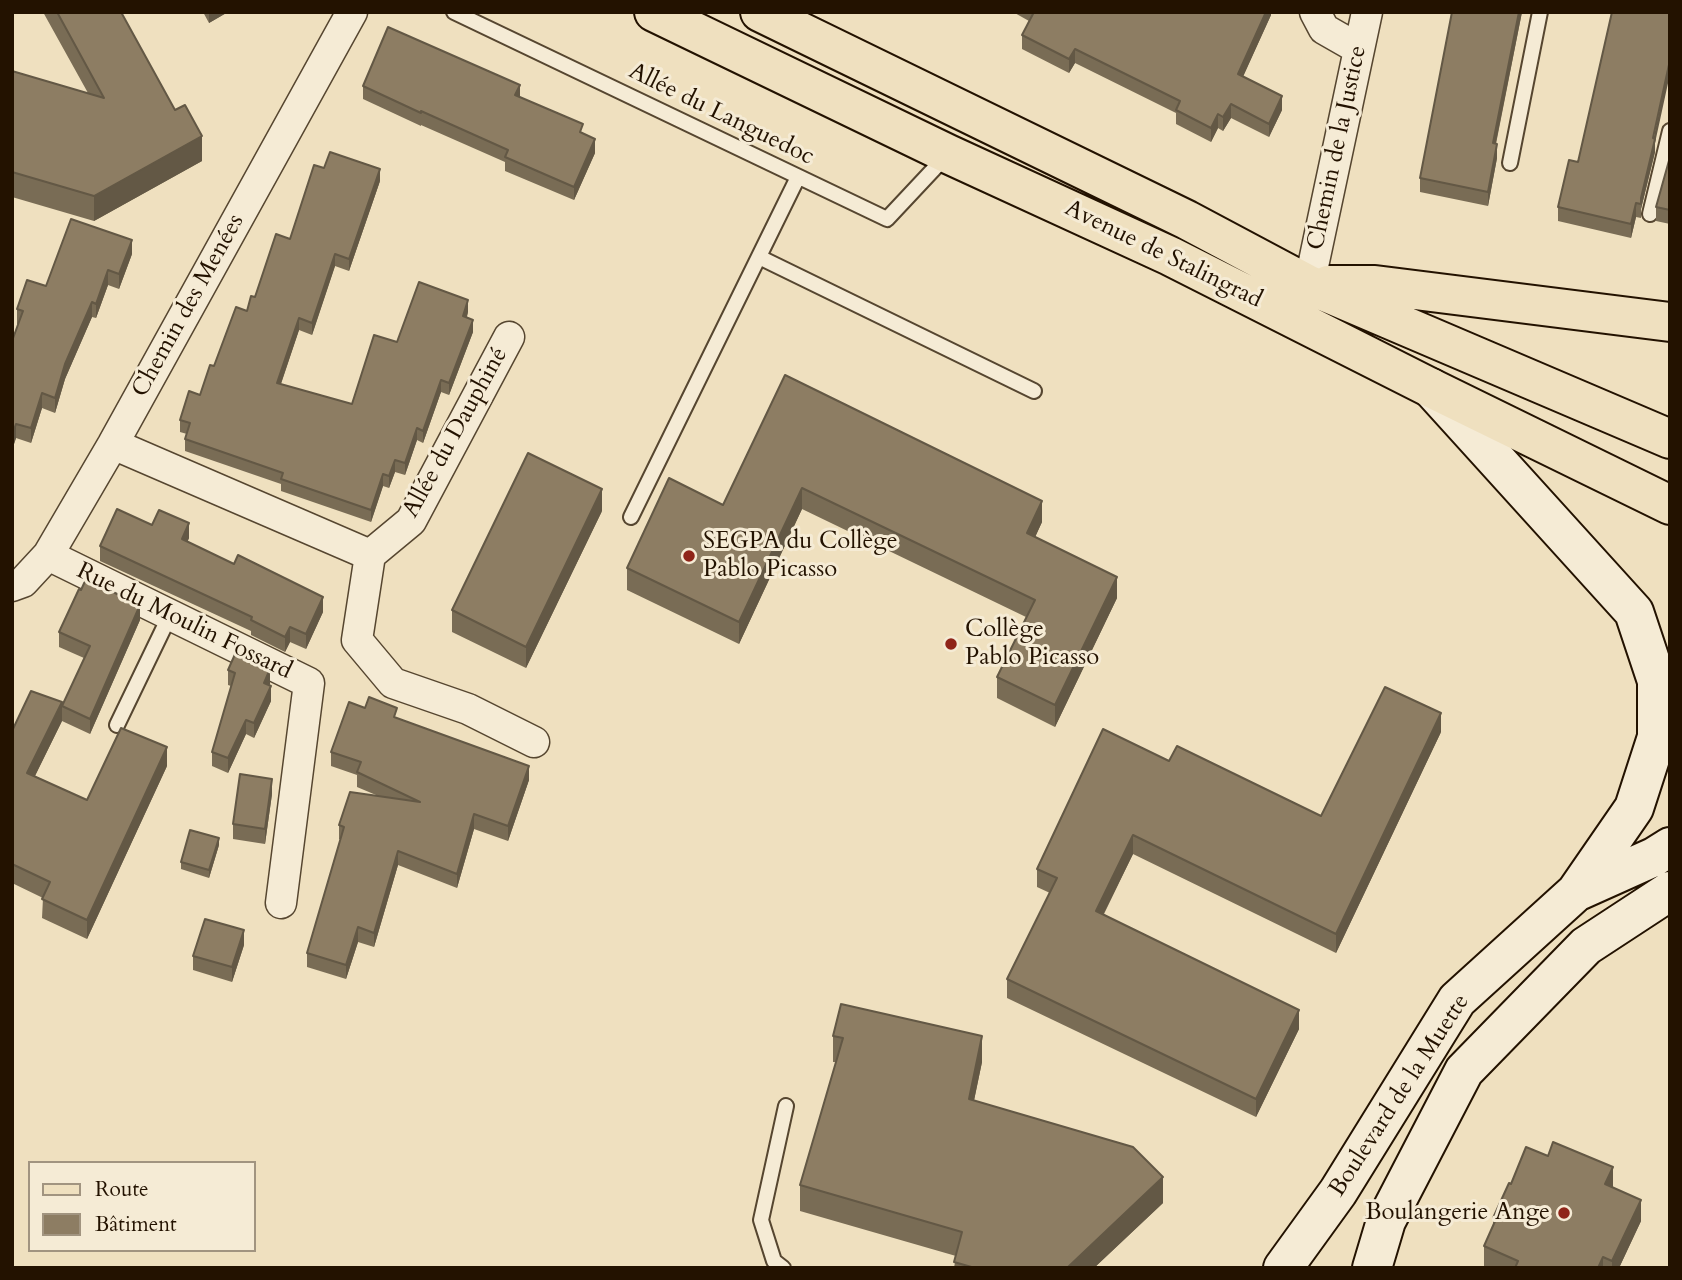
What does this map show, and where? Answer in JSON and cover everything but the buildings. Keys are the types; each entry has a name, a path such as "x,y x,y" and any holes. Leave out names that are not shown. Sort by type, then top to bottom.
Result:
{"main road":[{"name":"Avenue de Stalingrad","path":"654,12 948,154 1170,256 1670,505"},
{"name":"Avenue de Stalingrad","path":"760,12 1162,208 1310,285 1670,439"},
{"path":"1310,285 1375,285 1670,322"},
{"path":"1431,388 1634,612 1657,681 1657,737 1634,808 1576,892"},
{"name":"Boulevard de la Muette","path":"1283,1268 1338,1192 1457,1000 1576,892 1654,857 1670,847"},
{"name":"Boulevard de la Muette","path":"1371,1268 1385,1221 1464,1071 1586,946 1670,891"}],"street":[{"name":"Chemin des Menées","path":"12,586 23,582 48,555 113,444 352,12"},
{"path":"1315,12 1324,29 1359,49"},
{"name":"Chemin de la Justice","path":"1310,285 1367,12"},
{"name":"Allée du Dauphiné","path":"370,555 411,521 509,337"},
{"path":"113,444 370,555 357,640 393,684 468,709 534,742"},
{"name":"Rue du Moulin Fossard","path":"48,555 309,683 281,902"}],"lane":[{"name":"Allée du Languedoc","path":"454,12 887,219 948,154"},
{"path":"1510,163 1540,12"},
{"path":"1650,214 1670,131"},
{"path":"631,517 798,177"},
{"path":"758,257 1034,391"},
{"path":"117,725 170,615"},
{"path":"783,1268 774,1261 761,1220 786,1106"}],"place":[{"name":"SEGPA du Collège Pablo Picasso","path":"689,556"},
{"name":"Collège Pablo Picasso","path":"951,644"},
{"name":"Boulangerie Ange","path":"1564,1213"}]}
